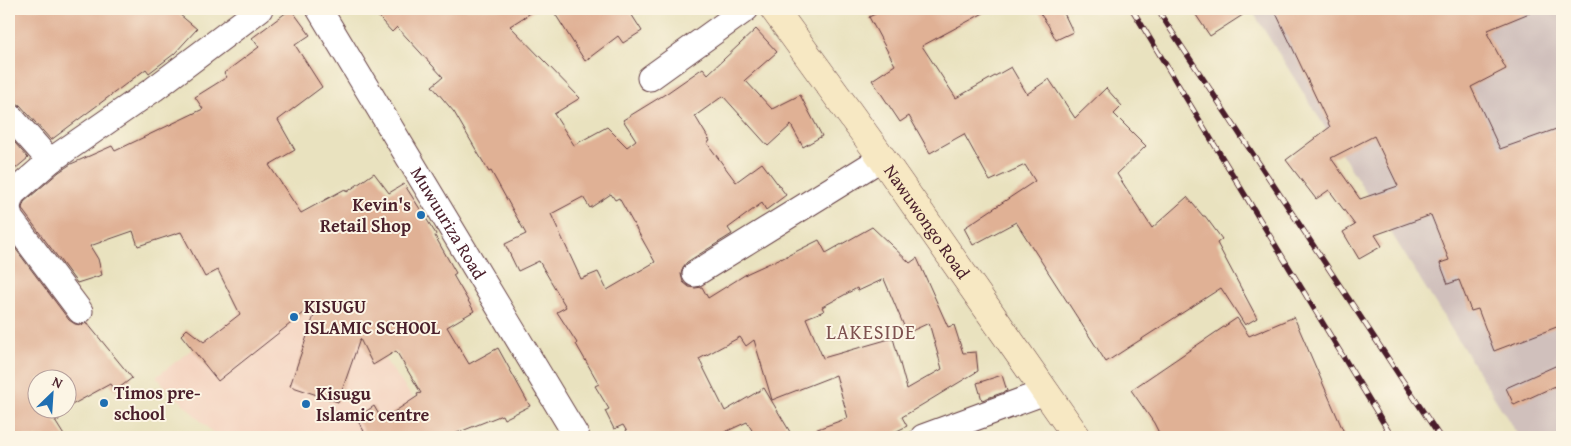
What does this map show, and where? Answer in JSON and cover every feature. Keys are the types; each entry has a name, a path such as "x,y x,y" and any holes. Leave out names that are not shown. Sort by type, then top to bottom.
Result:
{"street":[{"path":"9,203 12,194 50,161 154,89 260,9"},
{"name":"Muwuuriza Road","path":"319,9 577,437"},
{"path":"650,78 746,9"},
{"name":"Nawuwongo Road","path":"774,9 882,158 1077,437"},
{"path":"9,115 50,161"},
{"path":"695,274 882,158"},
{"path":"9,212 10,218 80,311"},
{"path":"937,435 1045,392"}],"shaded area":[{"path":"1251,9 1562,9 1562,437 1519,437"},
{"name":"KISUGU ISLAMIC SCHOOL","path":"311,257 415,401 374,437 217,437 156,377"}],"building":[{"path":"9,9 173,9 197,29 174,54 149,73 146,69 51,140 20,105 9,101"},
{"path":"291,9 310,35 295,45 322,87 278,120 295,150 269,165 301,213 345,189 347,192 374,173 389,193 404,184 436,234 435,236 456,273 453,275 474,311 447,327 469,364 498,348 530,406 504,419 502,415 447,437 355,437 364,431 356,418 374,406 382,420 421,393 396,351 373,365 360,339 338,402 290,386 319,301 218,381 181,335 187,329 204,342 240,314 218,270 205,277 181,232 138,246 133,231 90,246 98,259 102,275 77,283 24,212 22,208 24,202 71,164 112,146 115,151 203,109 195,97 227,77 224,73 259,47 252,38"},
{"path":"371,9 537,9 510,26 580,98 554,114 574,145 607,127 627,147 636,140 623,120 703,68 708,74 756,29 777,52 745,80 772,109 800,95 822,136 803,147 791,125 768,146 723,96 695,116 710,141 707,143 736,182 762,163 786,195 766,210 762,203 728,228 732,234 687,262 681,274 683,282 689,287 702,287 708,298 748,273 819,240 826,253 872,227 910,263 917,258 948,327 954,325 963,353 976,352 978,371 902,417 907,426 885,437 802,437 801,435 848,418 836,375 772,400 754,340 746,346 740,337 699,359 725,411 764,388 793,437 756,437 747,422 714,437 630,437 623,425 614,429 605,411 609,409 595,386 599,384 577,343 557,312 566,307 539,261 518,271 505,244 526,234 491,171 489,172 454,112 432,86 443,77 397,27 392,32","holes":["611,194 615,200 619,198 655,262 607,290 598,272 581,279 551,214 583,197 590,208","884,279 907,333 929,323 942,369 907,389 893,338 823,358 806,318 824,311 822,307 857,288 858,291"]},
{"path":"552,9 628,9 642,31 623,43 618,36 585,61"},
{"path":"885,9 991,9 922,46 956,98 1011,67 1027,94 1049,79 1075,118 1106,88 1122,106 1114,114 1146,146 1117,174 1152,228 1187,197 1205,216 1222,239 1217,243 1257,318 1245,325 1221,288 1106,362 1016,222 973,245 964,228 1035,181 1025,165 990,181 964,134 930,153 909,116 900,122 872,80 895,65 869,17"},
{"path":"1037,9 1062,9 1073,32 1056,40"},
{"path":"1192,9 1252,9 1210,36"},
{"path":"1274,9 1539,9 1488,30 1489,32 1487,33 1506,69 1471,87 1500,149 1562,127 1562,325 1494,351 1478,309 1471,311 1459,280 1448,284 1440,263 1449,260 1431,215 1375,235 1382,246 1359,259 1343,232 1355,225 1329,190 1316,199 1286,160 1330,127","holes":["1374,136 1398,186 1360,199 1331,158"]},
{"path":"9,136 28,158 9,174"},
{"path":"9,240 69,320 81,325 87,323 132,378 115,391 110,384 78,402 78,368 28,368 28,418 58,418 59,420 55,421 65,437 9,437"},
{"path":"1294,317 1346,437 1161,437 1154,423 1131,390 1237,318 1249,336"},
{"path":"1562,363 1562,383 1514,405 1506,388"},
{"path":"1002,375 1007,391 982,400 977,383"}],"railway":[{"path":"1132,9 1392,437"},
{"path":"1157,9 1440,437"}],"place":[{"name":"Kevin's Retail Shop","path":"421,215"},
{"name":"KISUGU ISLAMIC SCHOOL","path":"294,317"},
{"name":"Timos pre- school","path":"104,403"},
{"name":"Kisugu Islamic centre","path":"306,404"}],"district":[{"name":"LAKESIDE","path":"871,332"}]}
